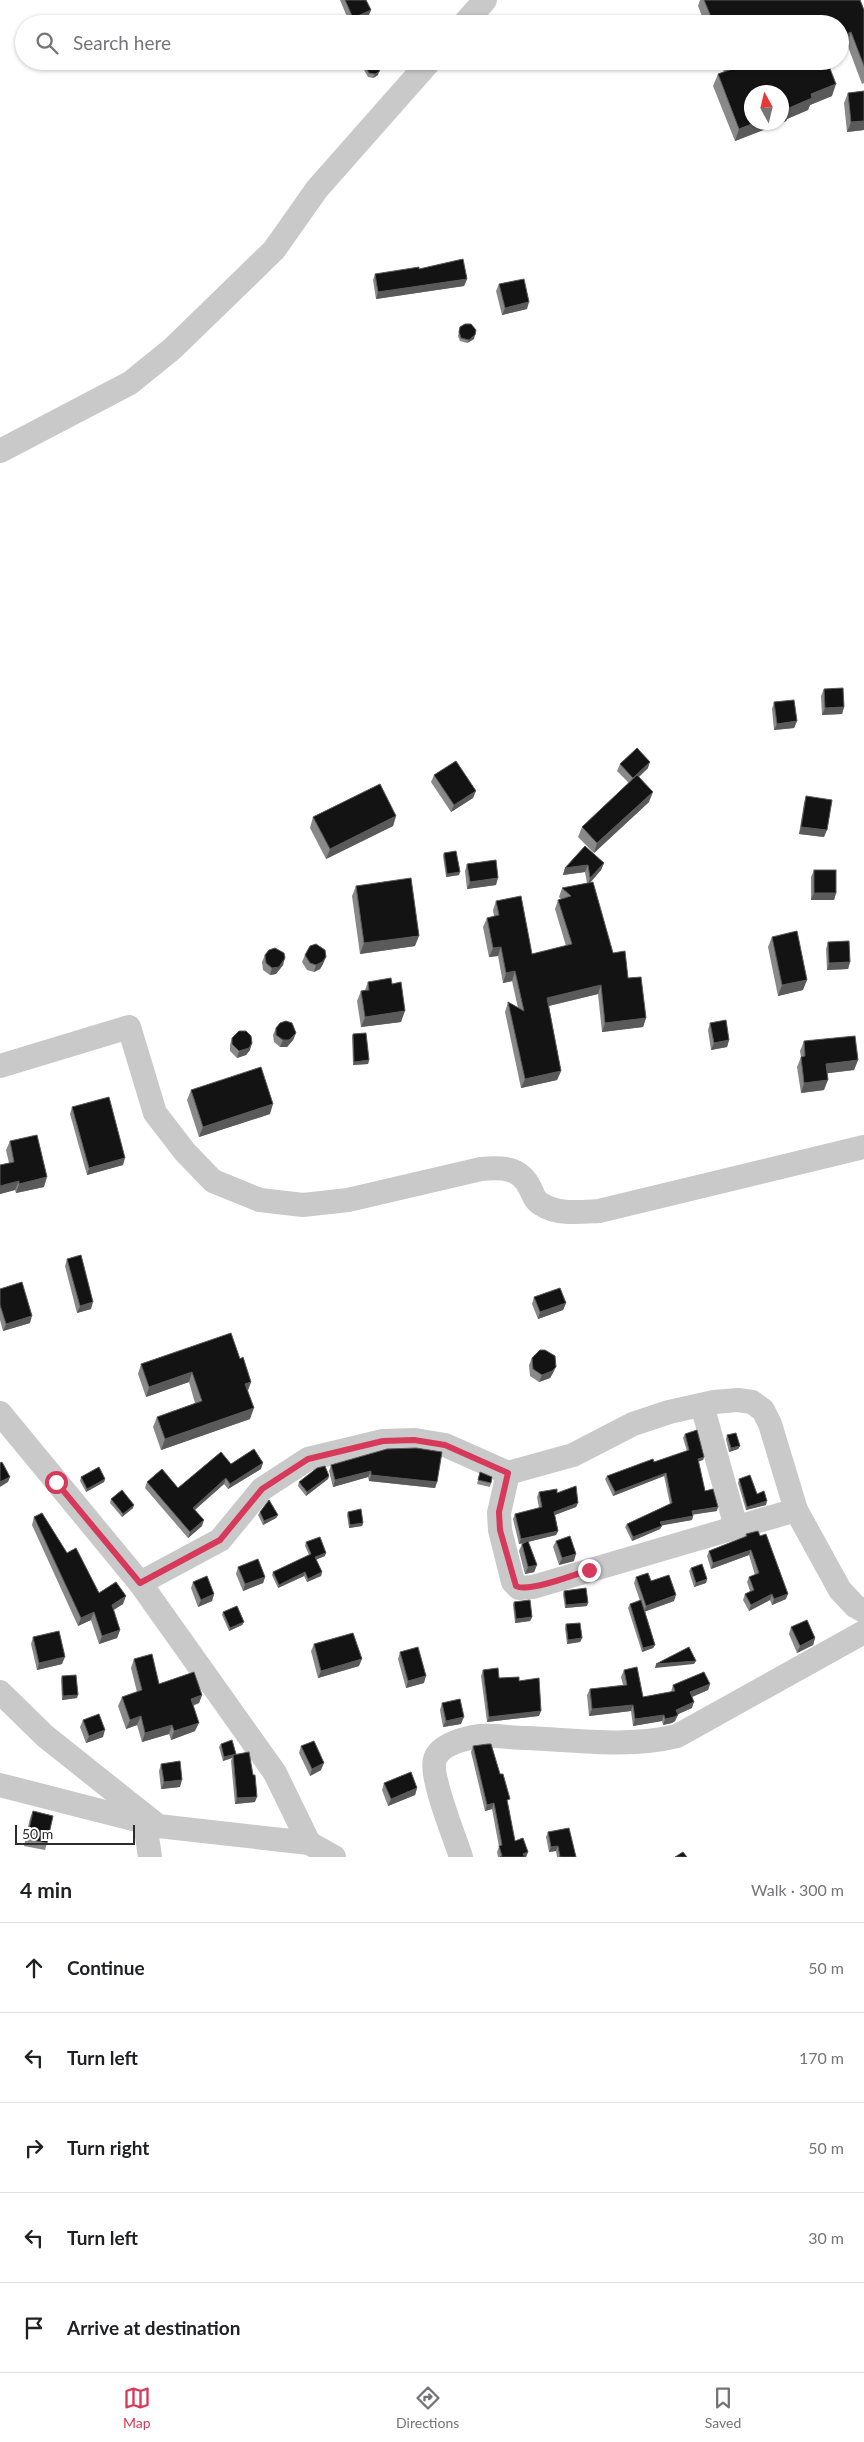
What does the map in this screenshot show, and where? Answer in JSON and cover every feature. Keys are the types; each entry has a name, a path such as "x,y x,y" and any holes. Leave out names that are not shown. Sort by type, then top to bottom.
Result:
{"street":[{"path":"472,15 485,0"},
{"path":"0,451 130,383 172,349 274,250 318,189 422,70"},
{"path":"0,1066 129,1027 155,1113 185,1152 213,1181 260,1200 303,1205 348,1200 481,1169 502,1167 521,1173 540,1204 555,1210 572,1212 599,1211 864,1147"},
{"path":"140,1583 220,1540 262,1489 308,1459 383,1441 414,1440 445,1445 508,1473 573,1455 633,1424 702,1405 738,1400 752,1402 762,1410 770,1424 796,1510 840,1590 854,1606 864,1611"},
{"path":"702,1405 736,1527"},
{"path":"0,1413 140,1583 275,1773 309,1843"},
{"path":"508,1473 499,1512 500,1530 513,1582 520,1588 533,1587 796,1510"},
{"path":"461,1857 434,1774 435,1757 443,1748 481,1736 621,1742 659,1740 677,1736 864,1632"},
{"path":"0,1692 45,1736 152,1824"},
{"path":"0,1785 152,1824 309,1843 334,1857"},
{"path":"150,1857 152,1824"}],"building":[{"path":"345,0 366,0 371,10 360,15 352,15"},
{"path":"704,0 860,0 864,10 864,66 851,32 849,33 849,15 710,15"},
{"path":"367,70 380,70 375,74 369,73"},
{"path":"729,70 831,70 836,84 811,94 812,98 789,108 789,85 744,85 744,127 739,129 718,74"},
{"path":"864,91 864,121 851,122 848,93"},
{"path":"463,259 467,279 378,292 375,274 419,267 419,269"},
{"path":"524,279 529,302 505,308 499,284"},
{"path":"465,324 471,324 476,330 475,335 469,340 461,338 459,332 460,327"},
{"path":"843,688 844,707 825,708 824,689"},
{"path":"794,700 797,721 777,724 774,702"},
{"path":"637,748 650,762 633,778 620,764"},
{"path":"456,761 476,791 454,805 434,775"},
{"path":"637,775 653,792 597,843 582,827"},
{"path":"380,784 396,816 330,849 313,817"},
{"path":"806,796 832,800 827,830 801,827"},
{"path":"585,846 604,863 590,878 588,865 565,868"},
{"path":"456,851 460,872 447,874 444,853"},
{"path":"496,860 498,878 470,882 467,864"},
{"path":"814,870 836,870 836,893 814,893"},
{"path":"411,878 419,936 364,943 356,886"},
{"path":"593,882 613,953 625,951 628,978 641,977 646,1018 605,1023 601,985 547,998 561,1071 525,1079 508,1002 524,1011 515,971 506,973 501,947 493,948 487,918 499,915 496,901 521,896 532,954 572,944 558,900 571,896 562,888"},
{"path":"797,931 807,980 782,985 772,937"},
{"path":"849,941 850,962 829,963 828,942"},
{"path":"316,944 325,950 326,957 316,965 310,963 305,955 310,946"},
{"path":"275,948 284,953 285,958 279,967 272,968 266,963 265,955 269,950"},
{"path":"391,978 392,984 401,982 405,1011 365,1017 361,991 369,990 368,982"},
{"path":"726,1020 729,1040 714,1043 710,1023"},
{"path":"286,1021 292,1023 296,1033 289,1040 283,1040 276,1035 276,1028 280,1023"},
{"path":"239,1031 246,1031 251,1036 252,1043 249,1048 239,1051 232,1044 232,1038"},
{"path":"366,1033 369,1060 354,1062 353,1034"},
{"path":"855,1036 858,1060 826,1064 828,1080 804,1083 801,1057 805,1056 804,1041"},
{"path":"261,1067 273,1104 203,1127 191,1090"},
{"path":"109,1097 125,1158 89,1168 72,1107"},
{"path":"37,1135 47,1177 19,1184 19,1181 0,1186 0,1165 14,1162 10,1141"},
{"path":"81,1255 93,1302 80,1306 67,1259"},
{"path":"22,1282 32,1316 6,1324 0,1305 0,1289"},
{"path":"560,1288 566,1303 540,1312 534,1297"},
{"path":"231,1333 240,1359 243,1357 251,1382 245,1384 254,1408 165,1439 157,1417 202,1401 192,1372 149,1387 141,1364"},
{"path":"540,1350 545,1350 555,1356 556,1367 542,1375 533,1369 532,1358"},
{"path":"697,1430 704,1457 698,1459 705,1491 713,1489 718,1507 692,1511 693,1516 660,1522 662,1526 633,1537 627,1524 672,1503 666,1473 615,1492 607,1476 653,1459 654,1462 689,1450 685,1434"},
{"path":"736,1433 740,1446 731,1448 727,1435"},
{"path":"416,1448 442,1452 437,1482 371,1475 371,1471 335,1480 331,1465 387,1449"},
{"path":"254,1449 263,1463 230,1484 226,1478 193,1508 204,1520 190,1532 147,1482 162,1469 178,1488 221,1452 231,1464"},
{"path":"2,1462 10,1477 0,1482 0,1463"},
{"path":"325,1466 329,1476 307,1492 299,1482 317,1468"},
{"path":"99,1467 105,1479 87,1489 81,1477"},
{"path":"480,1472 492,1477 491,1483 478,1480"},
{"path":"750,1475 757,1494 764,1491 767,1501 747,1507 739,1479"},
{"path":"576,1486 578,1503 554,1512 558,1531 521,1539 515,1514 542,1507 539,1492 557,1489 557,1493"},
{"path":"122,1490 134,1505 123,1514 111,1499"},
{"path":"269,1500 278,1515 264,1521 260,1512"},
{"path":"361,1509 363,1523 350,1525 348,1512"},
{"path":"42,1513 67,1553 76,1548 99,1593 116,1582 126,1596 112,1605 120,1630 102,1636 94,1612 81,1618 34,1517"},
{"path":"758,1531 760,1536 766,1534 788,1594 774,1599 772,1594 751,1605 745,1594 754,1590 749,1577 759,1573 751,1550 713,1563 709,1551 747,1536 746,1534"},
{"path":"570,1536 576,1554 562,1558 556,1541"},
{"path":"320,1537 326,1553 315,1557 322,1572 308,1579 305,1572 279,1585 273,1572 311,1554 306,1542"},
{"path":"528,1541 537,1565 528,1567 522,1544"},
{"path":"258,1559 265,1577 245,1584 238,1567"},
{"path":"702,1564 707,1579 696,1583 691,1568"},
{"path":"648,1573 651,1581 669,1575 676,1595 646,1606 636,1577"},
{"path":"207,1576 214,1594 201,1600 193,1582"},
{"path":"586,1588 588,1603 566,1605 564,1591"},
{"path":"530,1600 532,1617 516,1619 514,1602"},
{"path":"641,1600 655,1645 643,1648 630,1604"},
{"path":"237,1606 244,1622 230,1628 223,1612"},
{"path":"807,1620 815,1638 800,1646 791,1627"},
{"path":"580,1623 582,1638 568,1640 566,1624"},
{"path":"59,1631 65,1657 39,1663 33,1637"},
{"path":"353,1633 362,1659 321,1671 314,1644"},
{"path":"418,1647 426,1676 408,1681 400,1652"},
{"path":"689,1647 696,1661 656,1664"},
{"path":"152,1654 159,1684 194,1672 202,1695 191,1699 199,1723 174,1731 172,1725 145,1733 141,1716 130,1720 122,1697 142,1690 134,1659"},
{"path":"637,1667 643,1697 675,1691 673,1685 704,1672 710,1684 690,1692 694,1702 676,1710 678,1715 665,1719 664,1715 635,1719 633,1705 592,1709 590,1689 627,1685 624,1670"},
{"path":"498,1668 499,1678 519,1677 519,1681 539,1678 541,1711 489,1717 483,1670"},
{"path":"76,1675 78,1695 63,1696 62,1676"},
{"path":"460,1699 464,1717 446,1721 442,1703"},
{"path":"99,1714 105,1730 89,1736 83,1720"},
{"path":"232,1740 236,1754 224,1757 221,1744"},
{"path":"314,1741 324,1763 312,1769 301,1746"},
{"path":"491,1744 500,1774 503,1774 510,1799 507,1800 515,1841 523,1838 528,1852 523,1854 525,1857 500,1857 502,1856 499,1846 502,1845 494,1803 487,1805 473,1746"},
{"path":"249,1752 253,1775 255,1775 257,1797 237,1798 233,1755"},
{"path":"180,1761 182,1780 164,1782 161,1764"},
{"path":"411,1772 417,1788 391,1799 384,1783"},
{"path":"33,1811 53,1816 47,1843 27,1839"},
{"path":"569,1828 576,1857 560,1857 558,1846 551,1847 548,1832"},
{"path":"683,1852 687,1857 675,1857"}],"route":[{"path":"56,1482 140,1583 220,1540 262,1489 308,1459 351,1447 383,1441 414,1440 445,1445 508,1473 499,1512 500,1530 513,1582 516,1586 520,1588 533,1587 589,1570"}]}
